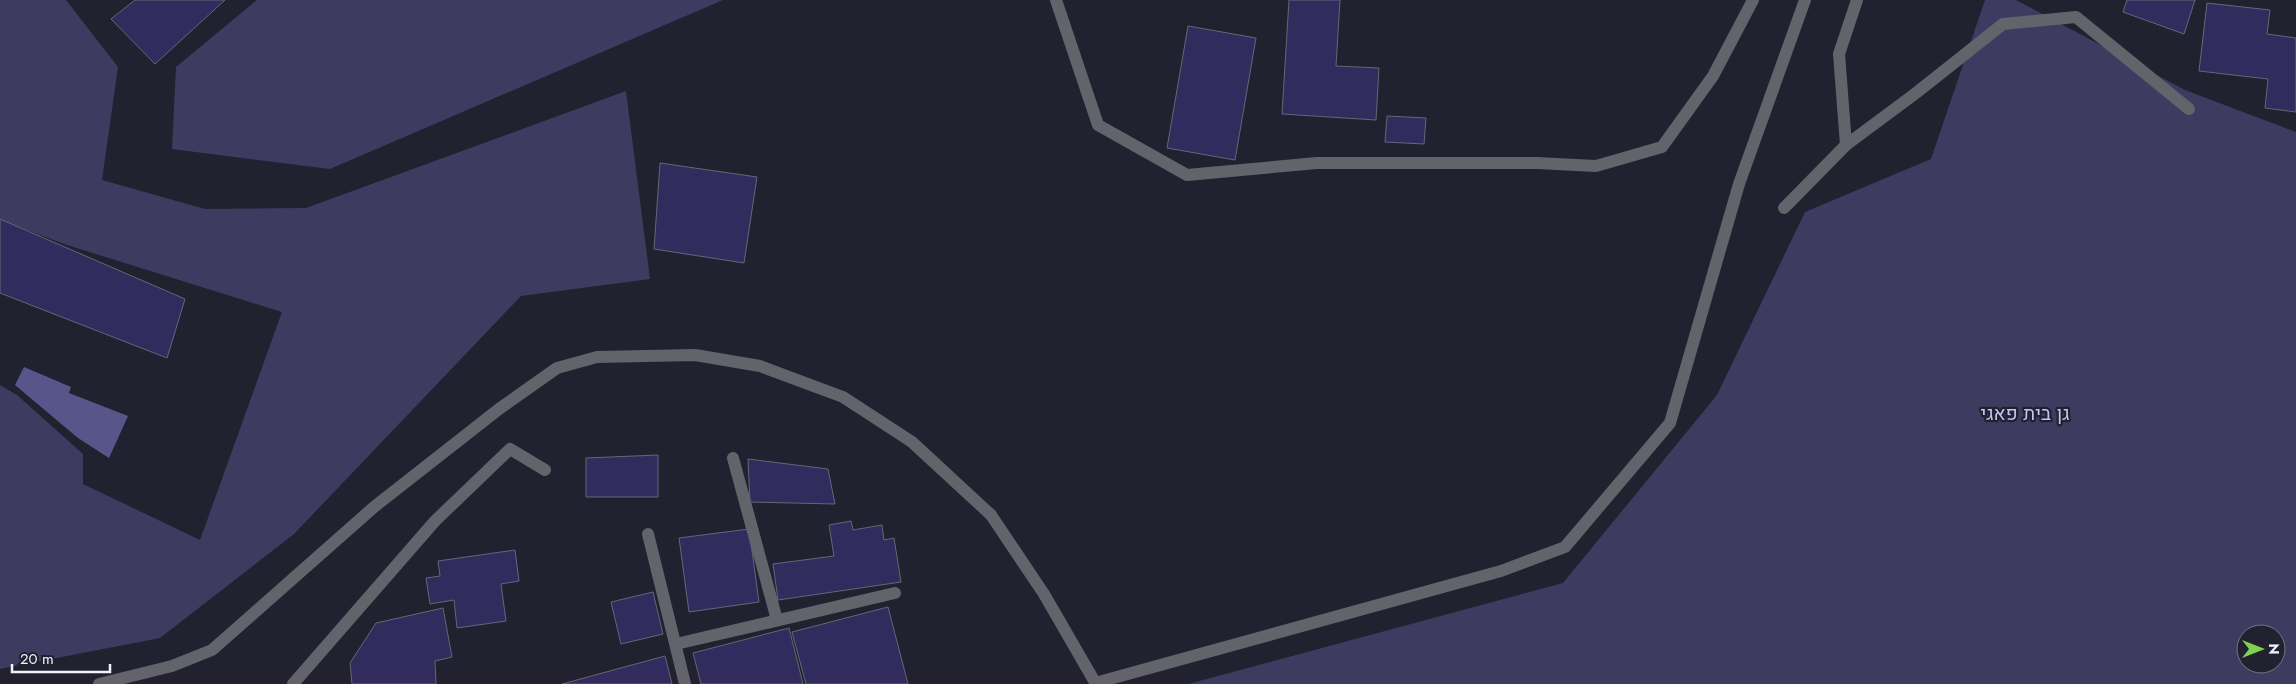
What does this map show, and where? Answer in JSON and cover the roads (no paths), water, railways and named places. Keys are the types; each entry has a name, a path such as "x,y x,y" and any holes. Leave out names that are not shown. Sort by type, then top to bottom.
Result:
{"street":[{"path":"1056,0 1098,125 1187,175 1317,163 1537,163 1596,166 1662,147 1713,76 1753,0"},
{"path":"99,684 172,666 212,650 374,507 498,409 557,368 597,357 695,355 760,366 843,397 912,442 991,515 1044,594 1096,684 1501,571 1565,547 1670,423 1739,184 1805,0"},
{"path":"1846,145 1839,54 1858,0"},
{"path":"1784,208 1846,145 2003,24 2076,17 2189,109"},
{"path":"293,684 434,521 510,450 545,470"},
{"path":"733,458 777,620"},
{"path":"648,534 685,684"},
{"path":"676,644 895,593"}],"park label":[{"name":"גן בית פאגי","path":"2025,413"}]}
